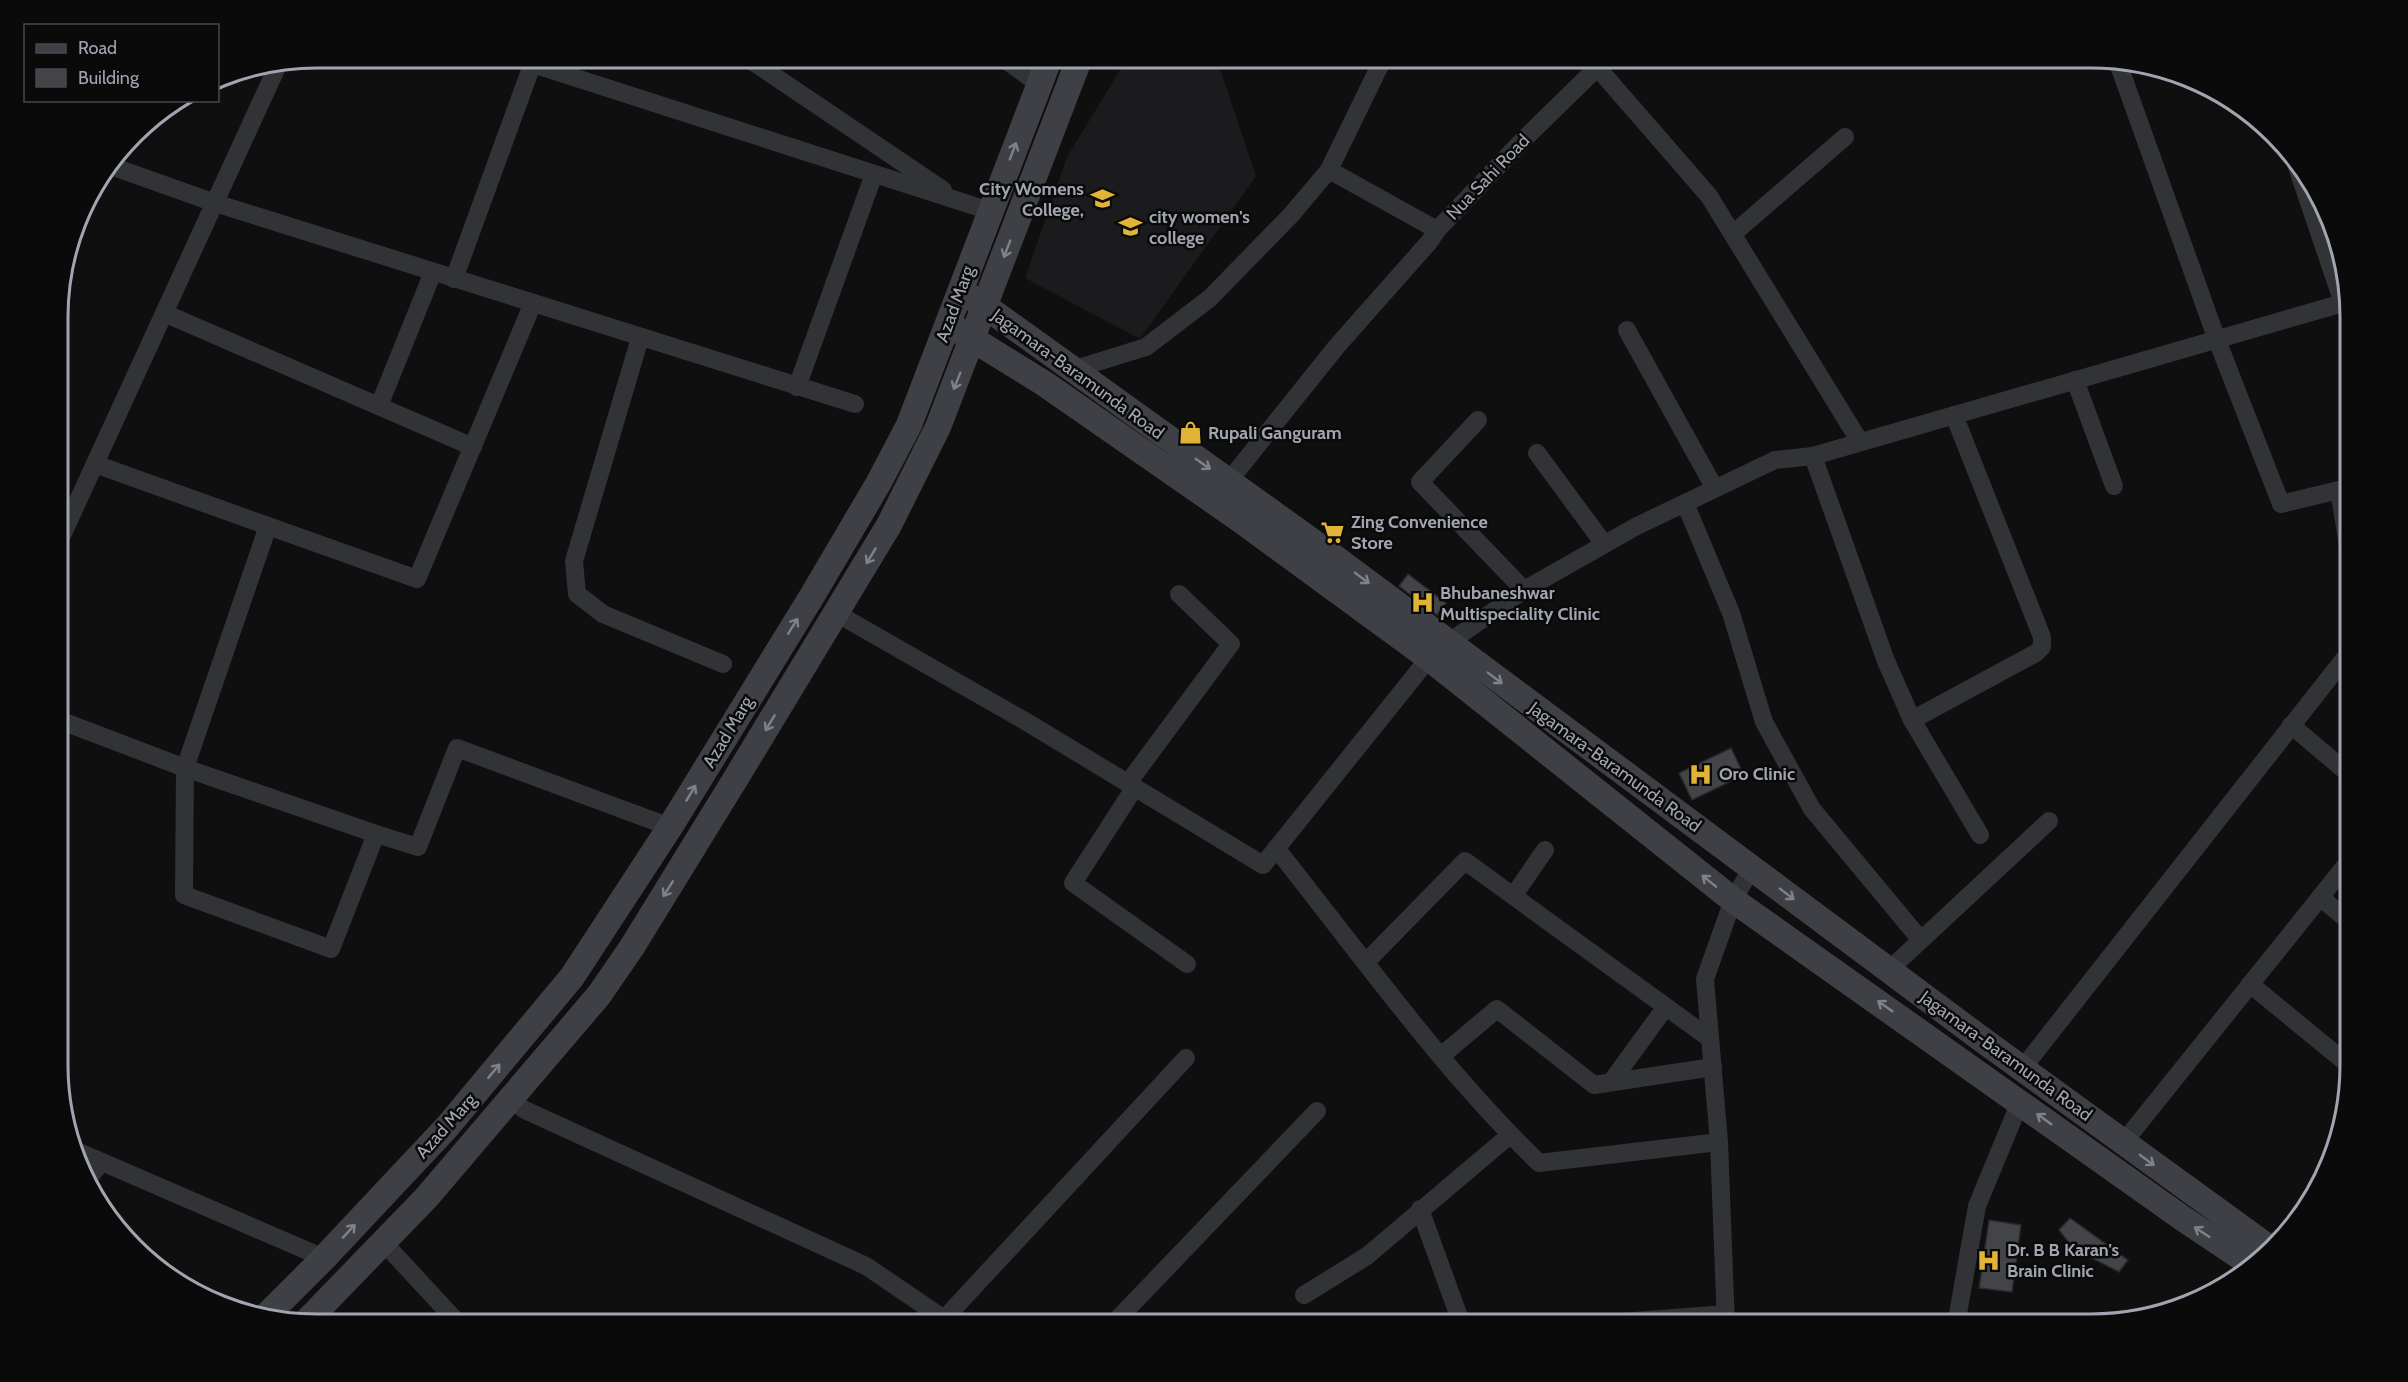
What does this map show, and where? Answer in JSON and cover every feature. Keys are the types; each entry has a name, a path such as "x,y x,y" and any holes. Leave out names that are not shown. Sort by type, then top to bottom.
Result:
{"street":[{"path":"454,279 530,68"},
{"path":"557,68 990,211"},
{"path":"762,68 962,203"},
{"path":"1016,68 1039,84"},
{"name":"Azad Marg","path":"272,1310 447,1127 572,977 670,827 813,596 878,484 909,425 1046,68"},
{"name":"Azad Marg","path":"314,1314 384,1243 510,1100 599,995 632,947 889,525 938,427 1076,68"},
{"path":"1072,370 1146,347 1200,305 1292,215 1329,170 1379,68"},
{"name":"Nua Sahi Road","path":"1329,170 1437,230 1522,140 1597,68"},
{"path":"1608,68 1709,196 1734,233 1860,442"},
{"path":"2120,70 2217,339 2281,504 2340,489"},
{"path":"68,522 275,71"},
{"path":"1734,233 1845,136"},
{"path":"117,168 215,203 855,405"},
{"path":"797,387 874,174"},
{"path":"2304,187 2339,290"},
{"path":"1228,482 1337,346 1430,241 1437,230"},
{"path":"379,406 433,272"},
{"name":"Jagamara-Baramunda Road","path":"960,291 986,307 1334,557 1438,650 1733,900 2185,1220 2246,1261"},
{"path":"95,464 417,579 532,303"},
{"path":"836,613 1015,715 1263,865 1438,650 1524,590 1604,544 1714,487 1775,460 1813,456 2340,304"},
{"path":"164,313 472,447"},
{"name":"Jagamara-Baramunda Road","path":"948,324 1045,384 1239,519 1438,650 1752,868 2022,1069 2264,1244"},
{"path":"1627,330 1714,487"},
{"path":"640,338 574,561 577,594 603,614 723,664"},
{"path":"2075,380 2114,486"},
{"path":"1912,720 2036,653 2042,647 2042,637 1954,416"},
{"path":"1478,420 1420,482 1524,590"},
{"path":"1537,453 1604,544"},
{"path":"1813,456 1886,661 1912,720 1980,834"},
{"path":"1685,503 1731,613 1769,732 1812,809 1920,939"},
{"path":"268,526 184,768 184,895 331,950 376,834"},
{"path":"1179,594 1231,644 1131,785 1073,883 1187,964"},
{"path":"2022,1069 2340,664"},
{"path":"68,723 184,768 418,847 457,748 670,827"},
{"path":"2291,725 2340,767"},
{"path":"1889,970 2049,820"},
{"path":"1276,848 1441,1056 1510,1135 1539,1163 1719,1142"},
{"path":"1514,895 1545,850"},
{"path":"1366,962 1465,861 1709,1038"},
{"path":"1726,1314 1719,1142 1705,980 1733,900 1752,868"},
{"path":"2123,1143 2340,872"},
{"path":"2320,897 2340,914"},
{"path":"2250,984 2340,1058"},
{"path":"1611,1082 1665,1008"},
{"path":"1441,1056 1497,1009 1594,1085 1713,1067"},
{"path":"955,1314 1186,1058"},
{"path":"510,1100 525,1110 866,1266 938,1314"},
{"path":"1958,1314 1977,1206 2020,1102"},
{"path":"1123,1314 1317,1111"},
{"path":"1304,1295 1367,1256 1510,1135"},
{"path":"84,1154 324,1258"},
{"path":"92,1173 102,1162"},
{"path":"1420,1209 1458,1314"},
{"path":"384,1243 450,1314"}],"shaded area":[{"name":"city women's college","path":"1121,68 1220,68 1256,176 1140,339 1025,278 1067,157"}],"building":[{"path":"1408,574 1446,603 1437,615 1399,586"},
{"path":"1731,748 1744,775 1692,800 1679,773"},
{"path":"2070,1218 2128,1260 2119,1272 2074,1249 2059,1230"},
{"path":"1989,1220 2021,1225 2012,1292 1979,1288"}],"place":[{"name":"City Womens College,","path":"1102,199"},
{"name":"city women's college","path":"1131,227"},
{"name":"Rupali Ganguram","path":"1190,433"},
{"name":"Zing Convenience Store","path":"1333,532"},
{"name":"Bhubaneshwar Multispeciality Clinic","path":"1422,603"},
{"name":"Oro Clinic","path":"1701,774"},
{"name":"Dr. B B Karan's Brain Clinic","path":"1989,1260"}]}
